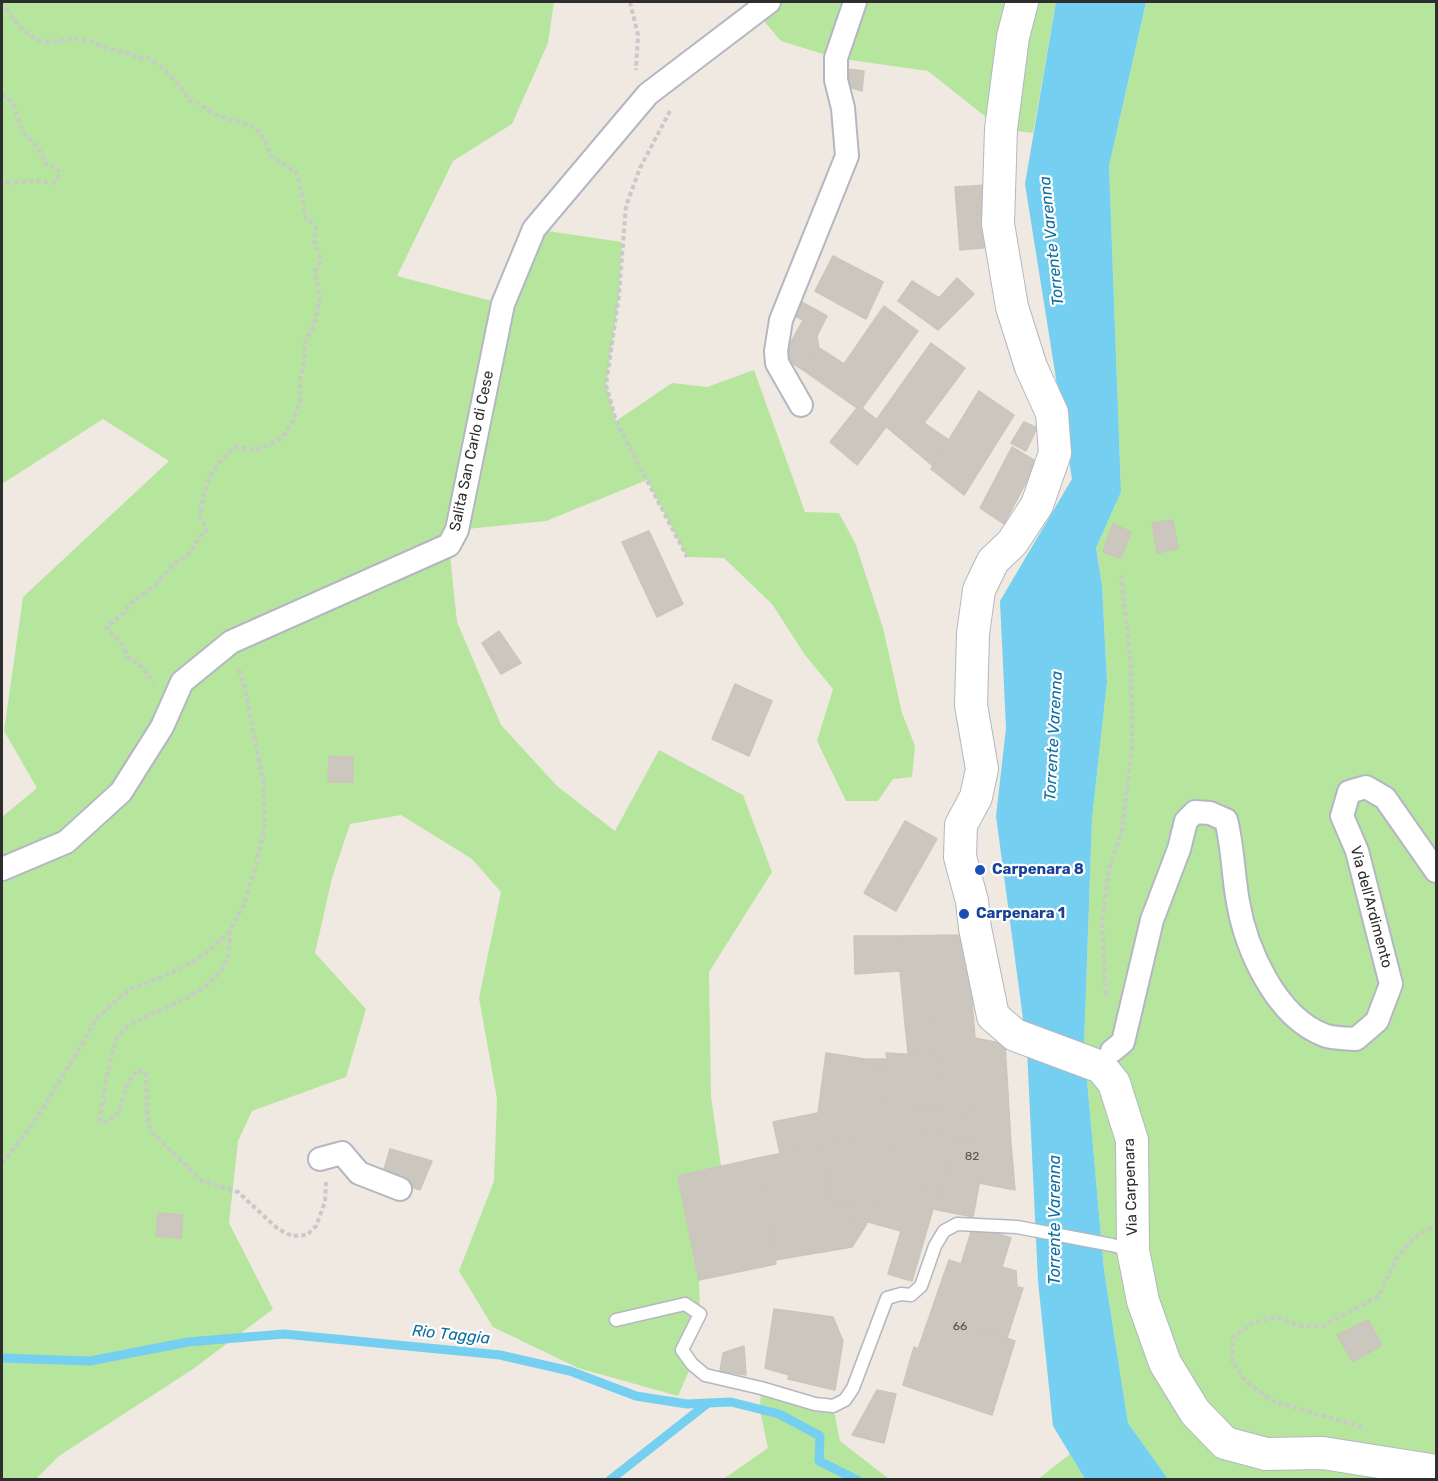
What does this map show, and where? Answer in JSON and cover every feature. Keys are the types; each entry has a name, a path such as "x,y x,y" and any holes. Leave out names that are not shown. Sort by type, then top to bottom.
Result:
{"street":[{"name":"Salita San Carlo di Cese","path":"2,869 66,842 121,792 162,727 182,682 231,642 449,546 457,530 503,304 534,229 648,94 769,2"},
{"path":"801,405 777,363 776,351 782,320 847,156 843,108 836,80 836,58 855,2"},
{"path":"1022,2 1013,37 1001,129 998,224 1012,307 1031,368 1052,413 1055,453 1036,506 1012,543 993,561 979,591 973,634 971,705 982,769 976,798 961,825 960,857 972,901 975,928 993,1016 1015,1035 1104,1058"},
{"name":"Via dell'Ardimento","path":"1104,1058 1123,1042 1152,920 1179,849 1186,821 1195,812 1210,813 1226,820 1232,841 1238,903 1251,952 1282,1003 1298,1020 1324,1036 1356,1039 1377,1021 1391,984 1357,851 1342,816 1349,792 1366,787 1385,798 1437,871"},
{"name":"Via Carpenara","path":"1104,1058 1101,1067 1114,1083 1132,1140 1122,1248 1165,1363 1195,1412 1225,1443 1266,1455 1323,1453 1437,1471"},
{"path":"320,1159 342,1152 359,1173 400,1189"}],"lane":[{"path":"616,1320 685,1304 700,1314 682,1350 692,1364 705,1375 815,1404 833,1406 845,1400 853,1388 887,1298 901,1294 911,1295 921,1286 934,1246 944,1231 957,1224 1017,1227 1122,1248"}],"path":[{"path":"2,2 10,17 34,38 49,42 79,39 98,43 109,49 130,52 143,59 148,58 160,64 163,71 181,87 190,101 197,102 213,114 258,129 267,140 270,156 296,172 306,218 316,227 314,240 321,260 315,272 320,298 314,325 305,342 305,357 300,380 300,402 292,423 281,439 256,450 236,447 213,468 203,496 200,516 206,526 206,531 188,555 175,563 154,586 132,602 121,616 106,627 120,641 127,657 138,662 144,673 173,703"},
{"path":"630,2 638,35 635,79 639,104"},
{"path":"2,94 12,103 22,130 38,147 47,166 54,166 60,175 54,183 35,181 2,183"},
{"path":"671,110 640,168 626,206 619,296 606,385 616,421 687,557"},
{"path":"1107,1005 1103,969 1102,922 1109,869 1122,831 1132,747 1131,664 1121,575"},
{"path":"2,1163 49,1099 98,1017 129,990 182,968 209,951 230,931 244,904 265,826 263,780 244,685 231,642"},
{"path":"230,931 227,958 208,984 200,991 133,1023 118,1035 101,1104 100,1121 109,1122 118,1113 128,1083 137,1070 146,1073 150,1130 202,1181 238,1192 278,1229 292,1236 307,1235 316,1226 325,1202 326,1181 320,1159"},
{"path":"1364,1428 1354,1423 1275,1402 1246,1382 1232,1361 1233,1338 1252,1323 1276,1317 1301,1326 1323,1326 1379,1296 1396,1260 1415,1236 1437,1225"}],"green space":[{"path":"2,2 554,2 548,43 512,124 453,161 397,276 503,304 534,229 622,242 619,295 606,385 616,421 672,383 707,387 754,370 805,512 839,513 856,545 883,628 902,713 915,746 912,777 893,779 878,801 846,801 817,741 833,689 805,655 772,604 724,558 687,557 647,480 546,521 457,530 449,545 457,622 501,725 557,786 615,831 659,750 743,795 772,872 709,972 711,1097 721,1166 679,1177 699,1280 700,1314 682,1350 692,1364 678,1396 578,1368 493,1327 459,1271 494,1181 497,1099 479,998 501,892 472,859 401,815 350,824 332,878 315,953 366,1009 346,1077 252,1111 238,1141 229,1223 273,1309 193,1369 59,1456 36,1479 2,1479 2,817 37,788 4,731 23,597 169,461 103,419 2,484"},
{"path":"769,2 1056,2 1033,133 1001,129 928,71 836,58 781,41 756,12"},
{"path":"1146,2 1436,2 1436,1479 1168,1479 1128,1423 1104,1270 1084,1046 1092,819 1107,682 1102,585 1096,548 1121,492 1109,166"},
{"path":"761,1388 833,1406 840,1441 889,1479 722,1480 768,1448 760,1411"},
{"path":"1070,1454 1085,1479 1037,1480"}],"water":[{"name":"Torrente Varenna","path":"1056,2 1146,2 1109,166 1121,492 1096,548 1102,585 1107,682 1092,819 1084,1046 1104,1270 1128,1423 1168,1479 1085,1479 1053,1426 1038,1281 1027,1049 996,816 1006,728 1000,601 1072,479 1025,184"}],"building":[{"path":"847,69 864,71 862,91 845,86"},
{"path":"988,185 993,247 960,250 955,187"},
{"path":"833,256 883,282 866,319 815,291"},
{"path":"957,278 974,294 938,330 898,301 912,281 939,298"},
{"path":"800,301 827,316 817,336 819,348 803,370 783,357 803,320 792,314"},
{"path":"884,306 918,331 862,408 886,427 857,465 830,442 857,408 803,370 819,348 844,364"},
{"path":"931,343 965,368 924,423 949,440 933,466 877,419"},
{"path":"979,391 1014,415 964,495 931,469"},
{"path":"1024,422 1037,428 1026,451 1011,443"},
{"path":"1012,447 1037,462 1004,524 980,508"},
{"path":"1173,520 1178,549 1157,553 1152,523"},
{"path":"1113,524 1131,532 1121,558 1103,552"},
{"path":"649,531 683,604 657,617 622,542"},
{"path":"499,631 521,663 501,674 482,643"},
{"path":"735,684 772,701 749,756 712,739"},
{"path":"329,756 353,757 353,782 328,782"},
{"path":"905,821 937,839 896,911 864,893"},
{"path":"964,935 975,1038 1005,1044 1011,1144 963,1138 979,1084 942,1079 941,1056 935,1056 931,1021 947,1019 941,967 900,971 898,936"},
{"path":"854,936 898,936 900,971 855,974"},
{"path":"941,967 947,1019 905,1024 900,971"},
{"path":"931,1021 935,1056 908,1053 905,1024"},
{"path":"826,1053 865,1059 862,1065 888,1070 880,1125 818,1113"},
{"path":"886,1053 941,1056 942,1079 979,1084 969,1115 883,1102 888,1070 862,1065 865,1059 887,1059"},
{"path":"883,1102 969,1115 963,1138 895,1128 887,1181 879,1189 866,1225 851,1222 847,1205 870,1201 854,1139 849,1140 848,1119 880,1125"},
{"path":"818,1113 848,1119 849,1140 780,1153 773,1122"},
{"path":"895,1128 960,1137 941,1191 887,1181"},
{"path":"960,1137 987,1141 973,1217 933,1209"},
{"path":"854,1139 870,1201 834,1208 822,1145"},
{"path":"987,1141 1011,1144 1015,1190 979,1183"},
{"path":"822,1145 832,1203 767,1215 758,1158"},
{"path":"390,1149 432,1161 420,1190 382,1176"},
{"path":"758,1158 776,1264 699,1280 678,1176"},
{"path":"887,1181 941,1191 933,1209 912,1281 888,1274 901,1231 868,1222 879,1189"},
{"path":"832,1203 834,1208 847,1205 851,1222 866,1225 852,1247 775,1260 767,1215"},
{"path":"158,1213 183,1215 181,1238 156,1236"},
{"path":"973,1226 1011,1238 959,1404 903,1385 914,1347 918,1349 949,1260 961,1264"},
{"path":"1002,1267 1016,1271 1017,1287 1023,1288 1007,1338 982,1330"},
{"path":"774,1309 833,1317 843,1341 835,1390 788,1379 789,1375 765,1368"},
{"path":"1368,1320 1382,1345 1353,1362 1337,1335"},
{"path":"982,1330 1015,1341 992,1415 959,1404"},
{"path":"744,1346 746,1375 720,1371 723,1353"},
{"path":"877,1390 896,1394 884,1443 852,1435"}],"waterway":[{"name":"Rio Taggia","path":"2,1358 90,1361 188,1342 284,1334 500,1355 570,1371 636,1396 687,1404 731,1402 779,1414 820,1436 819,1461 857,1480"},
{"path":"610,1480 708,1403"}],"place":[{"name":"Carpenara 8","path":"980,870"},
{"name":"Carpenara 1","path":"964,914"}]}
